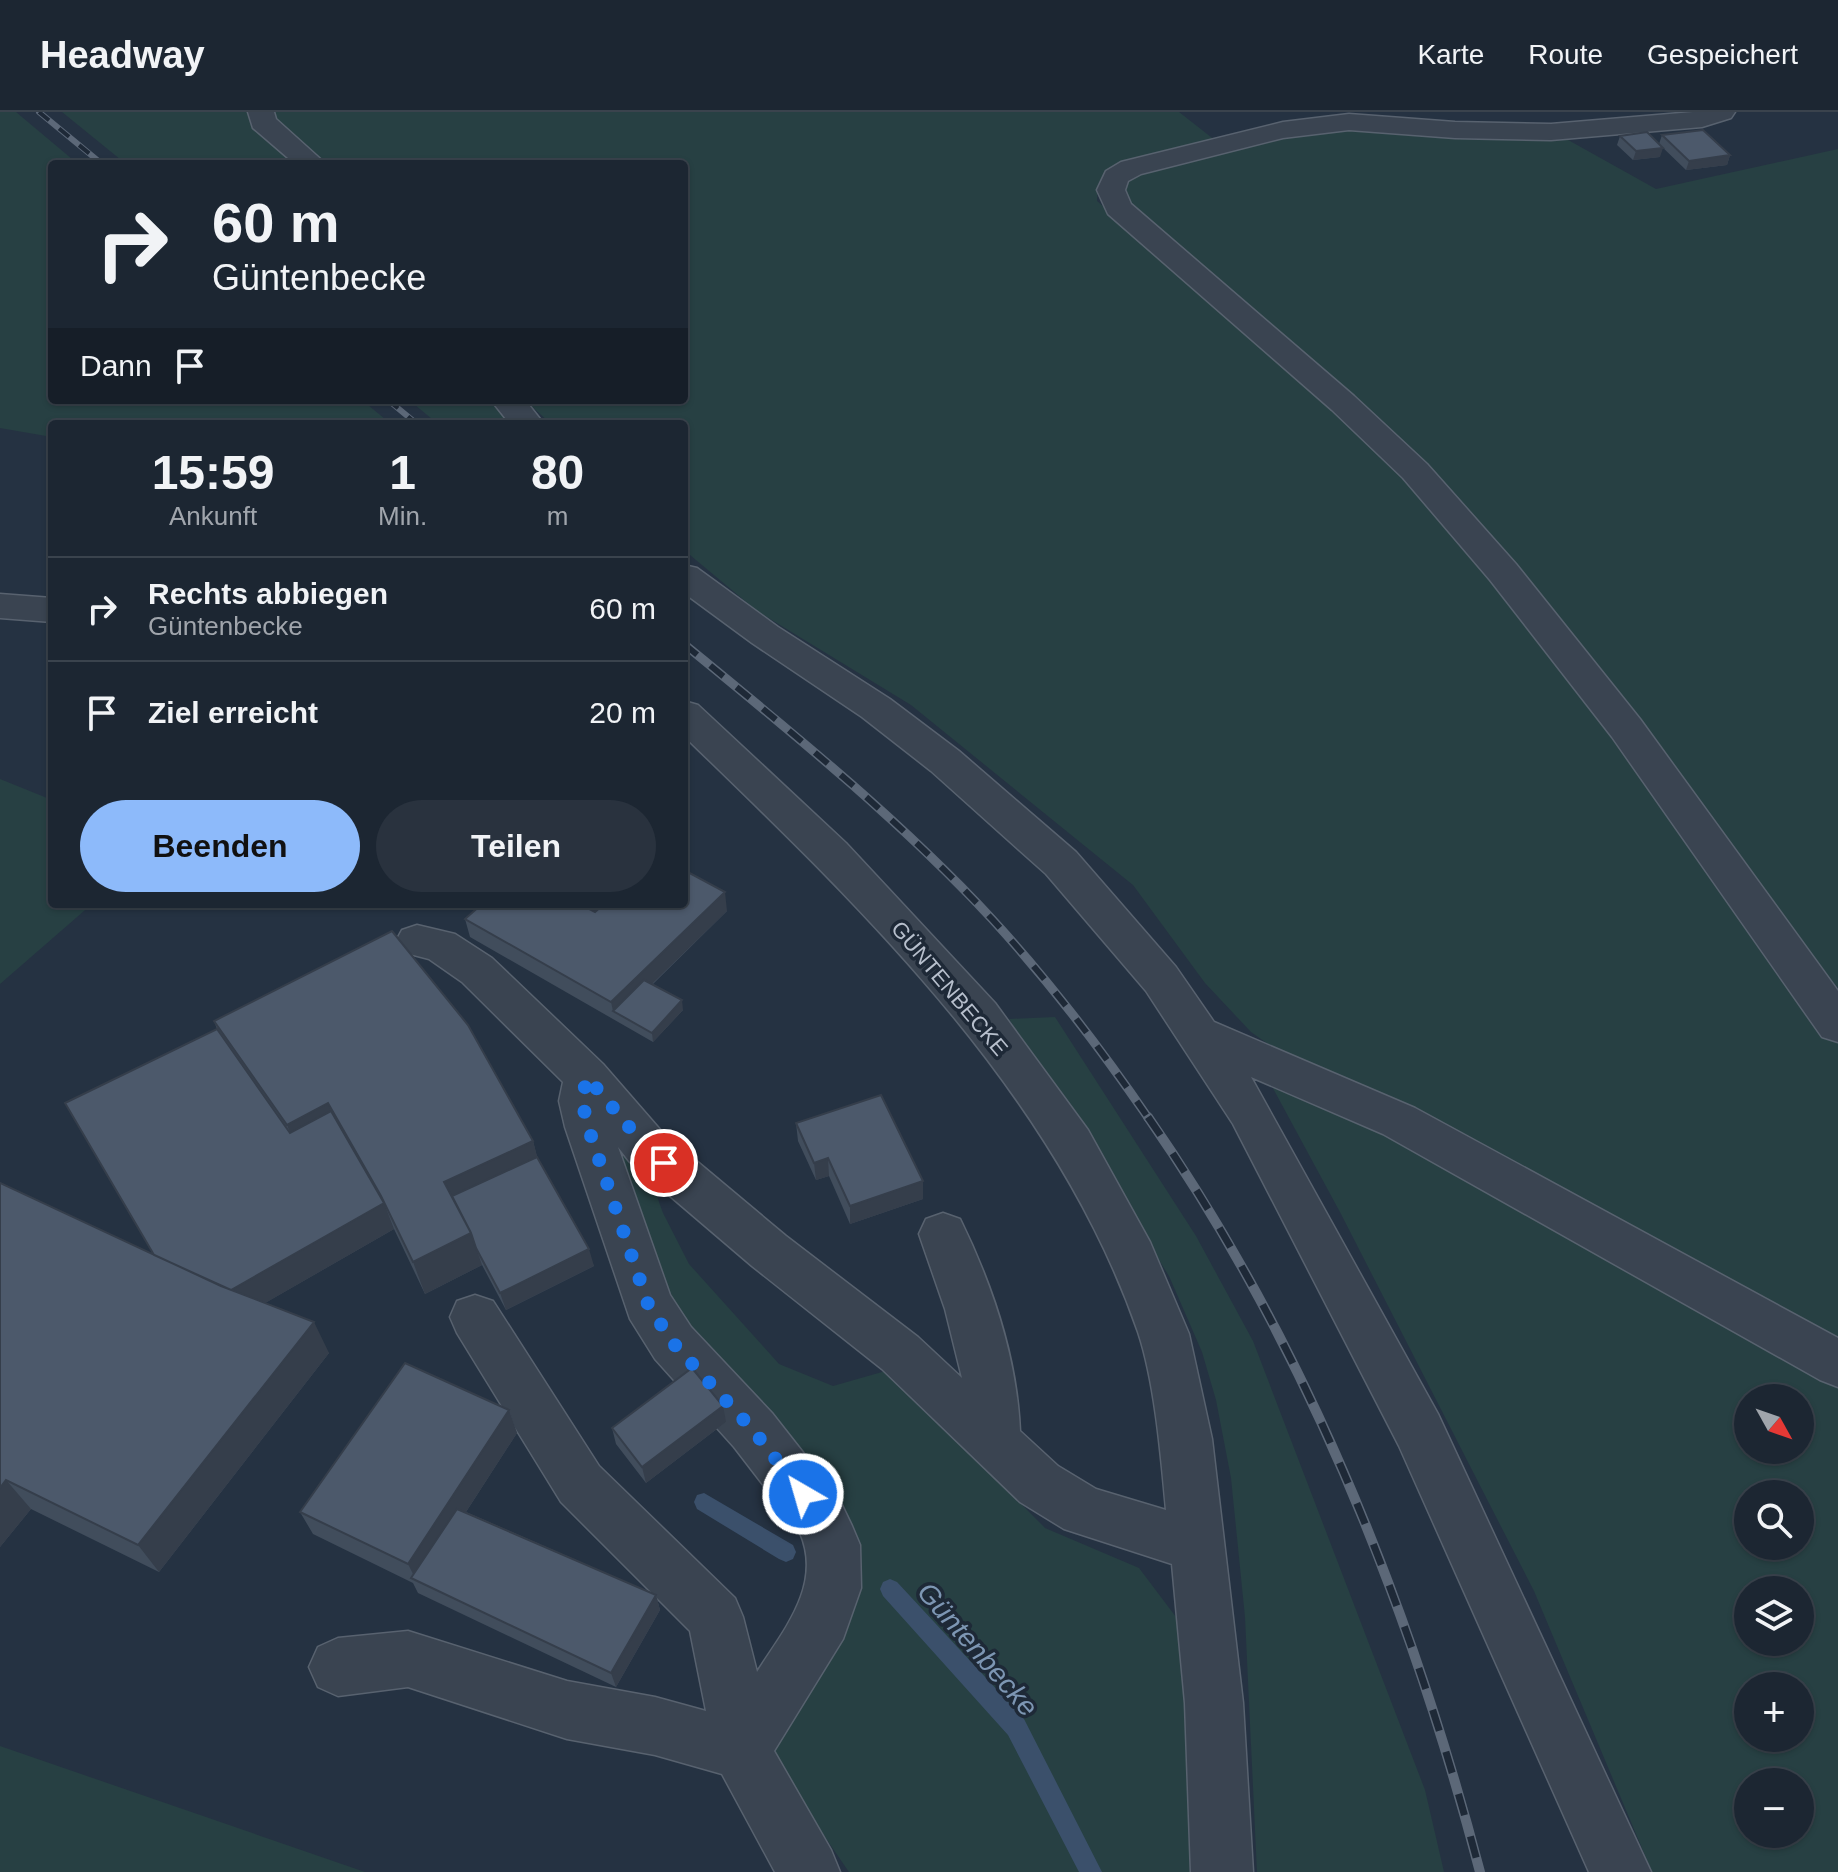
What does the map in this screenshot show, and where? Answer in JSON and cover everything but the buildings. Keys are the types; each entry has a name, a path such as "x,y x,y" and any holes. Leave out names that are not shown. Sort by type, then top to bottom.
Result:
{"street":[{"path":"261,112 263,122 307,160"},
{"path":"1722,112 1702,119 1551,132 1455,130 1349,122 1283,130 1218,144 1122,173 1111,184 1118,208 1343,403 1415,471 1503,572 1626,728 1838,1025"},
{"path":"510,404 524,420"},
{"path":"688,579 927,745 1061,863 1106,911 1161,979 1249,1111 1419,1431 1620,1872"},
{"path":"0,606 48,610"},
{"name":"GÜNTENBECKE","path":"688,718 831,853 968,1004 1071,1144 1126,1242 1164,1334 1186,1439 1214,1703 1222,1872"},
{"path":"417,941 440,945 477,970 587,1077 646,1147 769,1251 900,1353 1039,1484 1083,1511 1195,1545"},
{"path":"1200,1035 1399,1121 1838,1364"},
{"path":"587,1077 582,1101 588,1127 648,1304 673,1343 753,1430 810,1503 833,1545 833,1588 823,1619 741,1750"},
{"path":"943,1234 966,1295 982,1355 994,1408 994,1440"},
{"path":"475,1317 580,1484 715,1617 730,1681 741,1750 809,1872"},
{"path":"338,1667 408,1659 567,1710 655,1726 741,1750"}],"green space":[{"path":"0,112 16,112 73,160 48,160 48,404 367,404 386,420 48,420 48,436 0,428"},
{"path":"62,112 255,112 299,160 121,160"},
{"path":"265,112 1179,112 1216,141 1108,172 1098,184 1097,201 1256,338 1406,474 1494,573 1838,1037 1838,1352 1305,1070 1251,1032 1205,983 1133,885 911,705 757,611 688,553 688,420 547,420 529,404 688,404 688,160 315,160"},
{"path":"1348,124 1561,136 1656,189 1838,149 1838,988 1512,572 1123,199 1125,180 1171,158 1231,143"},
{"path":"414,404 494,404 508,420 433,420"},
{"path":"0,779 48,798 48,908 87,908 0,984"},
{"path":"1055,1017 1196,1236 1253,1341 1425,1790 1444,1872 1257,1872 1245,1617 1231,1478 1216,1400 1202,1352 1169,1276 1009,1019"},
{"path":"1268,1079 1395,1130 1838,1377 1838,1872 1652,1872 1534,1591 1341,1214"},
{"path":"606,1128 649,1174 663,1213 689,1264 779,1364 833,1386 889,1370 1045,1528 1139,1568 1179,1621 1185,1664 1190,1872 849,1872 779,1770 773,1744 851,1591 659,1294"},
{"path":"0,1746 365,1872 0,1872"}],"waterway":[{"name":"Güntenbecke","path":"704,1502 786,1552"},
{"name":"Güntenbecke","path":"890,1589 1016,1727 1091,1872"}],"railway":[{"path":"39,112 97,160"},
{"path":"393,404 412,420"},
{"path":"688,647 842,776 956,882 1054,991 1149,1119"},
{"path":"1148,1117 1204,1203 1256,1293 1304,1385 1347,1480 1421,1674 1480,1872"}],"route":[{"path":"664,1163 646,1147 587,1077 582,1101 588,1127 648,1304 673,1343 753,1430 803,1494"}]}
